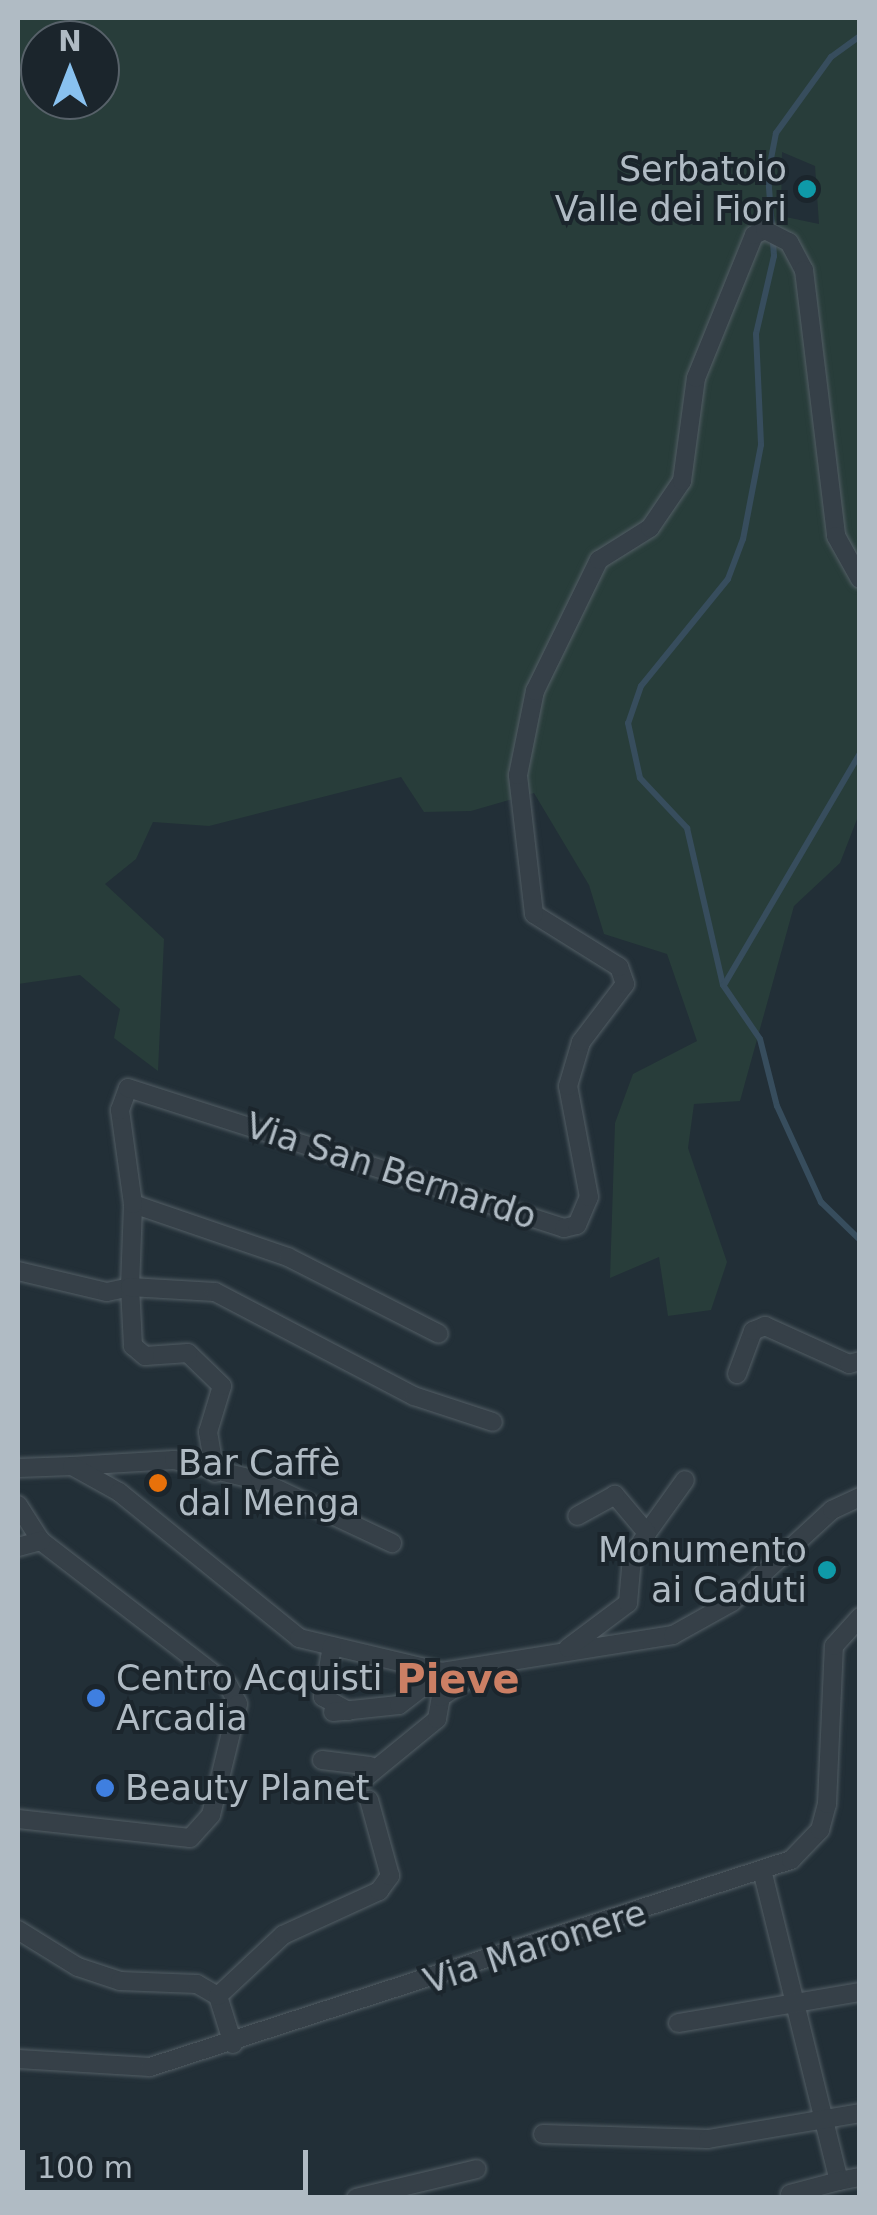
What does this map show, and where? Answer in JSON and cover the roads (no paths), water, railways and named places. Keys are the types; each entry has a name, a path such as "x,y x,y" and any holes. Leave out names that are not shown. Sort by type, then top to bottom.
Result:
{"street":[{"name":"Via San Bernardo","path":"215,1474 208,1432 222,1386 188,1353 145,1356 134,1346 130,1287 132,1204 120,1110 128,1088 564,1228 577,1225 589,1196 568,1086 580,1042 624,984 619,967 534,914 518,775 535,690 599,560 650,528 682,481 696,378 754,234 765,230 789,242 804,270 836,536 860,579"},
{"path":"132,1204 288,1257 439,1334"},
{"path":"18,1271 106,1292 130,1287 215,1292 414,1396 493,1422"},
{"path":"737,1374 753,1332 765,1326 849,1364 860,1360"},
{"path":"18,1468 174,1460 215,1474 260,1481 392,1542"},
{"path":"72,1466 162,1522 263,1617 332,1646 442,1672 479,1673"},
{"path":"568,1648 628,1603 632,1556 685,1480"},
{"path":"578,1516 615,1494 648,1532"},
{"path":"322,1760 368,1772 437,1719 441,1697 479,1673 568,1648 673,1634 702,1621 832,1510 860,1497"},
{"path":"18,1505 41,1541 214,1673 238,1704 211,1815 190,1838 18,1819"},
{"path":"18,1548 41,1541"},
{"name":"Via Maronere","path":"18,2059 108,2071 233,2044 763,1874 820,1830 834,1646 860,1617"},
{"path":"332,1646 323,1697 353,1713"},
{"path":"333,1712 353,1713 398,1705 442,1672"},
{"path":"218,1996 313,1915 380,1892 390,1876 369,1800"},
{"path":"763,1874 797,1999 839,2182"},
{"path":"18,1930 78,1967 120,1981 197,1984 218,1996 233,2044"},
{"path":"678,2022 797,1999 860,1992"},
{"path":"543,2134 708,2139 860,2113"},
{"path":"356,2198 477,2169"},
{"path":"790,2194 860,2177"}],"waterway":[{"path":"860,36 831,57 776,133 768,174 774,256 756,334 761,445 743,539 728,579 641,686 628,723 640,778 687,828 723,985 760,1039 777,1106 821,1202 860,1240"},
{"path":"724,985 860,753"}],"place":[{"name":"Serbatoio Valle dei Fiori","path":"807,189"},
{"name":"Bar Caffè dal Menga","path":"158,1483"},
{"name":"Monumento ai Caduti","path":"827,1570"},
{"name":"Centro Acquisti Arcadia","path":"96,1698"},
{"name":"Beauty Planet","path":"105,1788"}],"district":[{"name":"Pieve","path":"458,1679"}]}
